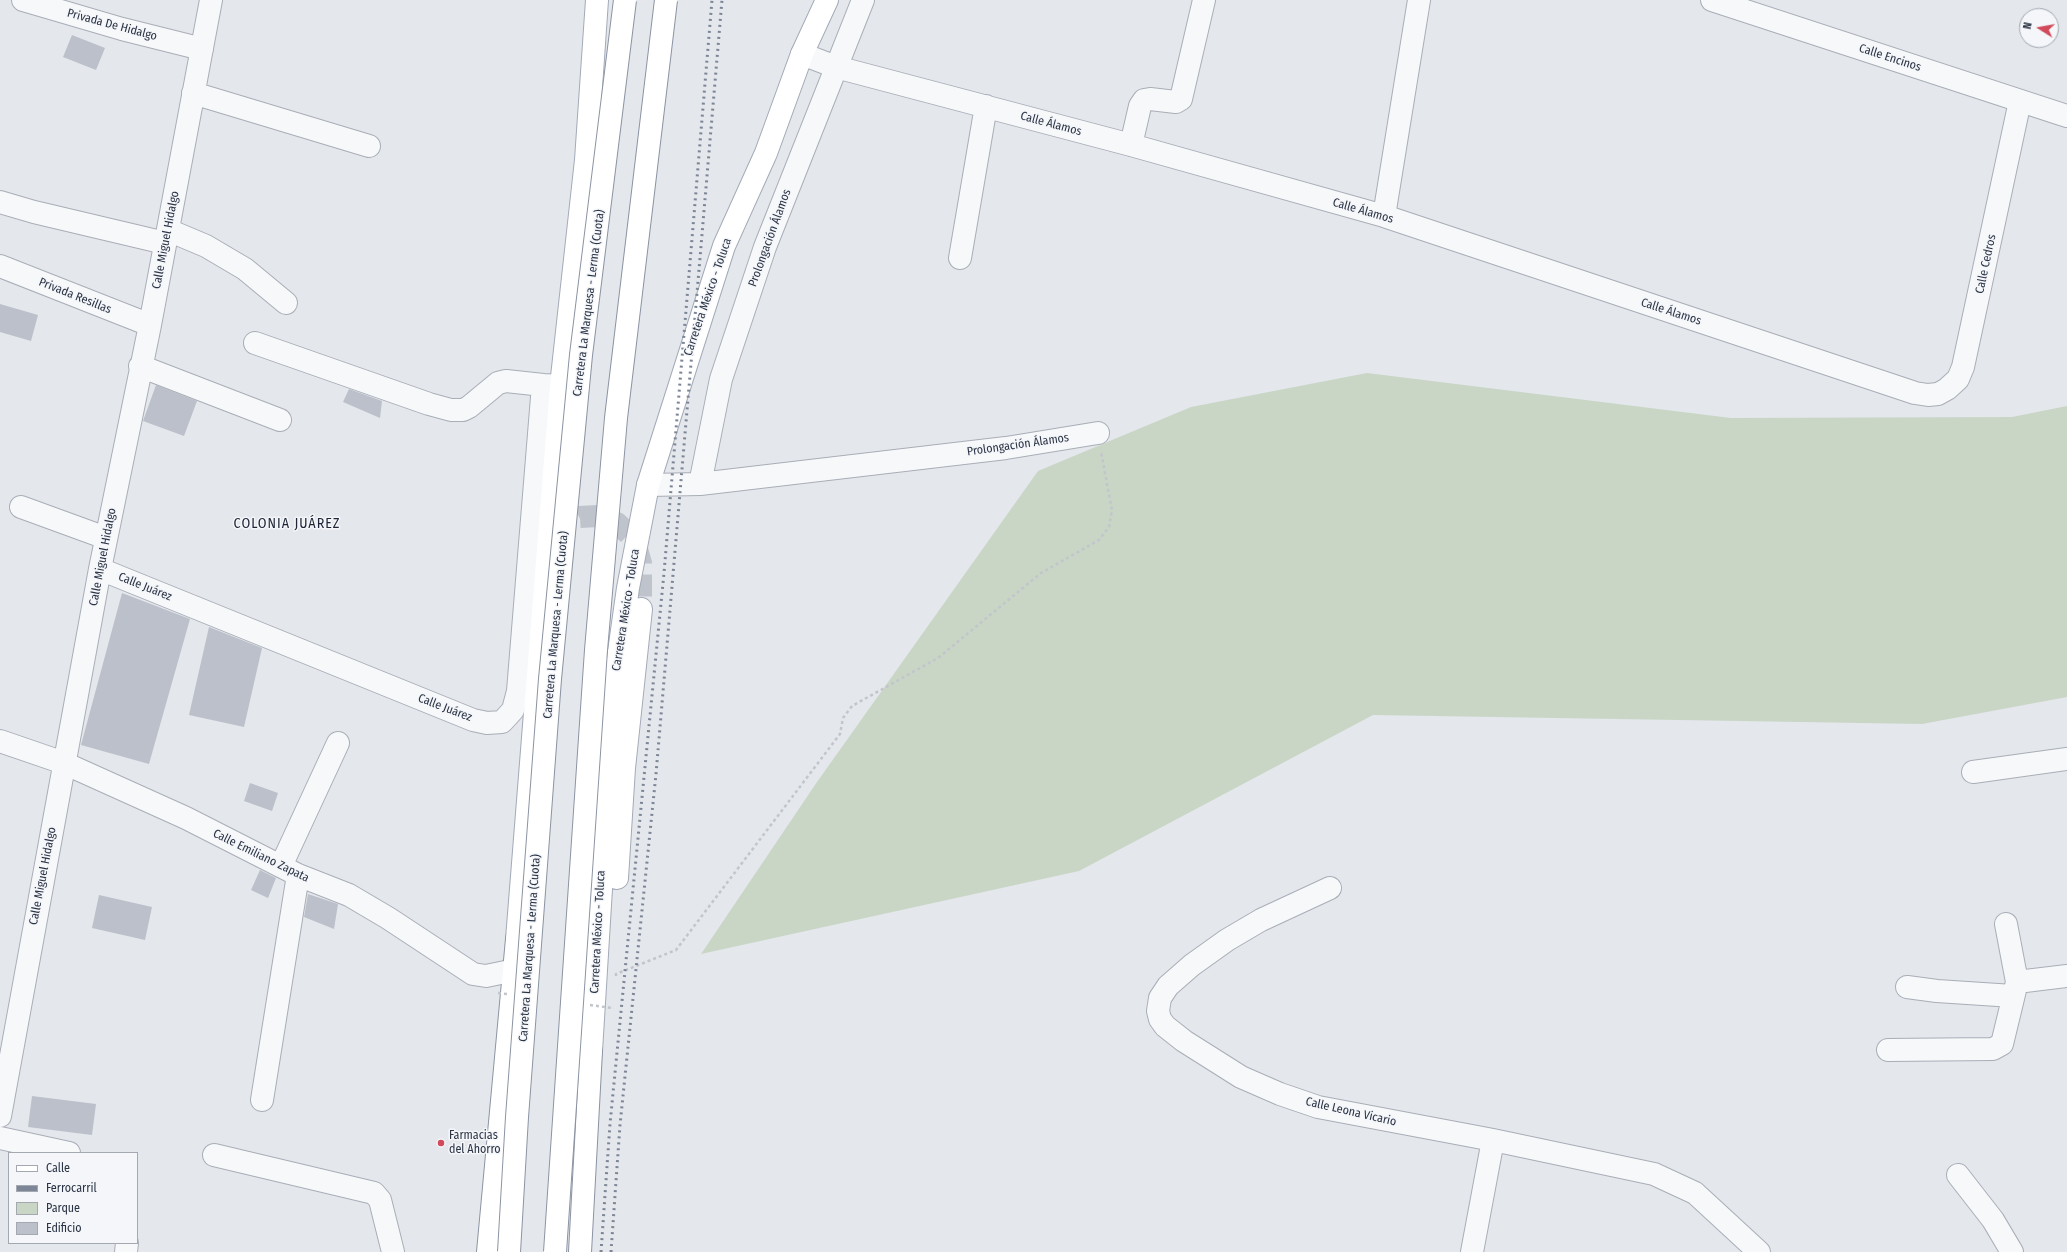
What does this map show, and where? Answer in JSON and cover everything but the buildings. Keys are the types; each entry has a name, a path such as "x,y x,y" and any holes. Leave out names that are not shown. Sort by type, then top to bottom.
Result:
{"main road":[{"path":"488,1252 515,970 552,386 586,160 597,0"},
{"name":"Carretera La Marquesa - Lerma (Cuota)","path":"509,1252 517,1117 550,679 581,355 625,0"},
{"path":"555,1252 596,650 616,418 666,0"},
{"name":"Carretera México - Toluca","path":"580,1252 613,694 628,588 648,485 724,246 766,153 802,54 826,0"},
{"path":"517,940 514,890 538,594"},
{"path":"591,1051 614,913 624,768 641,609"}],"street":[{"name":"Privada De Hidalgo","path":"23,0 122,29 202,49"},
{"name":"Calle Miguel Hidalgo","path":"0,1116 2,1090 100,569 140,366 150,325 211,0"},
{"name":"Prolongación Álamos","path":"700,484 721,379 765,247 863,0"},
{"path":"1131,145 1140,106 1144,100 1150,99 1176,102 1181,99 1204,0"},
{"path":"1384,216 1419,0"},
{"name":"Calle Encinos","path":"1712,0 2067,116"},
{"name":"Calle Álamos","path":"802,54 836,67 1131,145 1384,216 1915,393"},
{"path":"193,93 369,146"},
{"name":"Calle Cedros","path":"1915,393 1938,394 1947,389 1958,379 1963,367 2020,101"},
{"path":"960,258 986,106"},
{"path":"0,202 34,212 166,236 206,246 245,269 286,303"},
{"name":"Privada Resillas","path":"0,266 150,325"},
{"path":"255,343 429,404 451,410 463,410 469,407 498,382 506,381 552,386"},
{"path":"140,366 280,420"},
{"name":"Calle Juárez","path":"100,569 473,720 487,723 502,722 513,710 518,692 552,386"},
{"name":"Prolongación Álamos","path":"648,485 700,484 1006,448 1098,433"},
{"path":"21,507 106,538"},
{"name":"Calle Emiliano Zapata","path":"0,741 64,763 186,818 289,871 349,895 368,905 473,974 486,976 515,970"},
{"path":"262,1100 289,871 338,743"},
{"path":"1973,772 2067,759"},
{"name":"Calle Leona Vicario","path":"1330,888 1261,920 1227,940 1192,965 1164,991 1160,998 1158,1011 1160,1019 1165,1026 1184,1041 1241,1077 1280,1094 1318,1107 1351,1115 1493,1140 1632,1168 1674,1182 1695,1193 1759,1252"},
{"path":"1888,1050 1993,1049 1998,1048 2002,1044 2015,989 2006,924"},
{"path":"1907,987 1937,992 2015,989 2067,976"},
{"path":"0,1138 64,1152"},
{"path":"1472,1252 1493,1140"},
{"path":"214,1155 374,1193 380,1200 393,1252"},
{"path":"1958,1175 1993,1220 2012,1252"}],"path":[{"path":"615,981 616,974 676,950 840,734 843,718 852,706 938,658 1041,573 1099,540 1109,527 1112,510 1098,433"},
{"path":"612,1008 613,1001"}],"green space":[{"path":"1367,373 1731,418 2012,417 2067,406 2067,697 1922,724 1373,715 1079,871 701,954 817,782 1038,471 1191,407"}],"tunnel":[{"path":"552,535 558,528 580,517 598,516 617,523 634,539 641,563 641,609"}],"railway":[{"path":"601,1252 610,1124 664,573 712,0"},
{"path":"611,1252 620,1125 656,774 722,0"}],"place":[{"name":"Farmacias del Ahorro","path":"441,1143"}],"district":[{"name":"COLONIA JUÁREZ","path":"287,524"}]}
